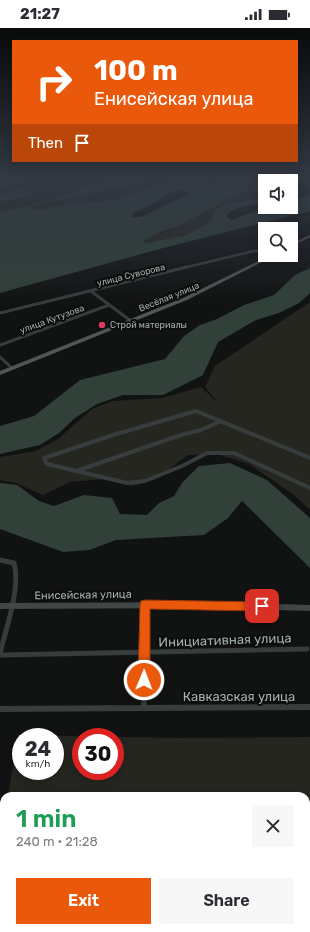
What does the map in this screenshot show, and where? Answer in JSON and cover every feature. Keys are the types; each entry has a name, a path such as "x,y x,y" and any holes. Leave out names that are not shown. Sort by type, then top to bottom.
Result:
{"main road":[{"path":"298,242 310,236"},
{"name":"Весёлая улица","path":"0,373 204,291 260,262"}],"street":[{"name":"улица Суворова","path":"0,313 92,292 258,251"},
{"path":"92,292 131,321"},
{"name":"улица Кутузова","path":"0,345 109,305"},
{"path":"0,357 12,368"},
{"path":"310,458 196,411 113,435 44,458 47,464 127,483 145,481 182,466 207,453 234,452 310,488"},
{"path":"75,471 181,435 201,430 221,421"},
{"path":"0,560 14,563 17,569 12,606 0,654"},
{"path":"144,707 145,605"},
{"name":"Енисейская улица","path":"0,606 215,605 310,608"},
{"name":"Инициативная улица","path":"0,654 144,654 307,649"},
{"name":"Кавказская улица","path":"0,710 144,707 310,707"}],"shaded area":[{"path":"0,220 190,220 181,225 162,231 143,241 147,243 186,235 211,220 274,220 258,222 258,224 167,247 0,293"},
{"path":"190,220 211,220 189,233 160,241 144,242 151,236"},
{"path":"310,268 310,293 299,303 279,313 256,320 218,342 203,375 163,395 123,395 97,404 75,418 59,433 40,445 0,454 0,426 34,416 80,380 165,359 184,336 200,325 217,319 244,305 274,295 295,275"},
{"path":"310,302 310,510 294,495 249,464 217,454 188,455 156,479 133,486 105,479 70,482 43,495 16,483 0,480 0,457 36,451 58,439 92,409 113,401 162,398 201,387 219,404 205,387 215,366"},
{"path":"230,463 267,480 310,518 310,568 242,501 228,518 204,535 116,540 89,550 63,552 0,529 0,483 17,485 39,501 54,506 84,495 112,498 120,514 147,515 159,503 174,496 182,483 199,466"},
{"path":"64,736 72,736 72,780 124,780 124,737 310,737 310,792 9,792 12,772 12,780 64,780"}],"place":[{"name":"Строй материалы","path":"102,325"}],"route":[{"path":"144,680 145,605 262,606"}]}
